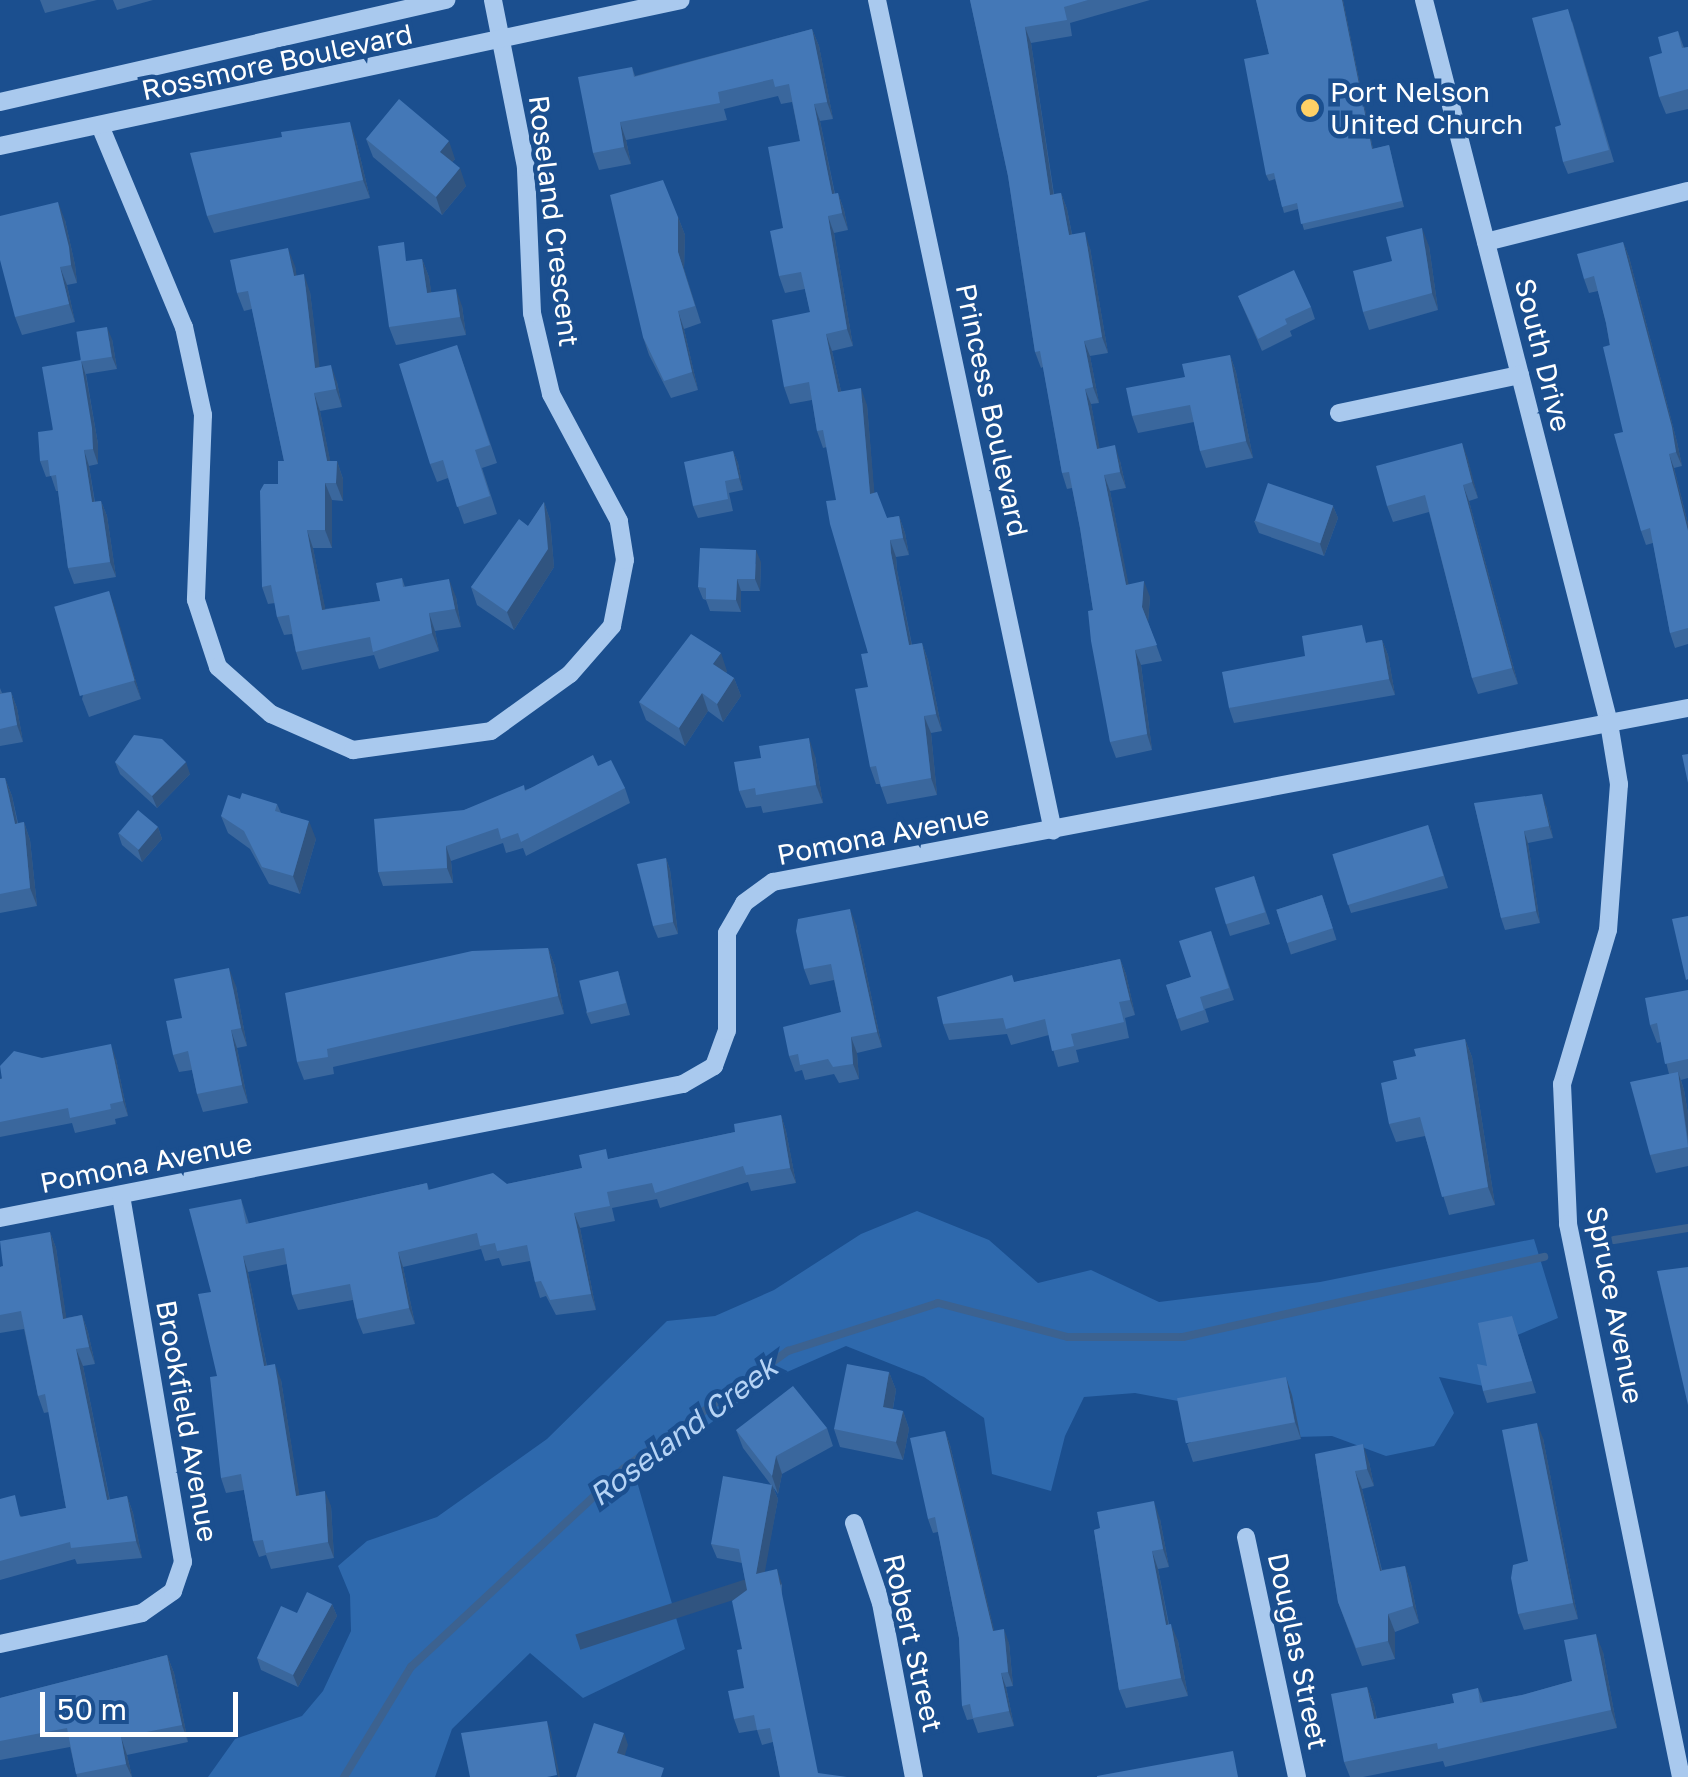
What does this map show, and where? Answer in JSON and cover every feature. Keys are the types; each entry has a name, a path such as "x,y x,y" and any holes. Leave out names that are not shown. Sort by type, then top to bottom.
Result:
{"street":[{"name":"Rossmore Boulevard","path":"0,102 446,0"},
{"name":"Roseland Crescent","path":"101,128 184,327 203,415 196,600 218,667 270,714 302,734 352,750 490,731 570,674 612,626 625,560 619,520 551,394 532,313 526,168 493,0"},
{"name":"Rossmore Boulevard","path":"0,146 101,128 681,0"},
{"name":"Princess Boulevard","path":"877,0 1054,831"},
{"name":"South Drive","path":"1424,0 1609,723"},
{"path":"1486,242 1688,192"},
{"path":"1339,414 1520,375"},
{"name":"Pomona Avenue","path":"0,1218 684,1084 714,1066 727,1031 727,933 744,903 773,882 1688,708"},
{"name":"Spruce Avenue","path":"1609,723 1619,784 1616,860 1608,930 1562,1084 1568,1224 1682,1777"},
{"name":"Brookfield Avenue","path":"0,1644 142,1613 173,1591 184,1562 121,1196"},
{"name":"Robert Street","path":"854,1523 881,1603 914,1777"},
{"name":"Douglas Street","path":"1246,1537 1297,1777"}],"shaded area":[{"path":"917,1211 989,1240 1038,1283 1091,1270 1159,1302 1320,1282 1534,1239 1558,1318 1515,1336 1484,1386 1439,1377 1454,1413 1434,1446 1386,1456 1332,1436 1261,1438 1221,1409 1135,1393 1084,1397 1065,1436 1051,1491 992,1474 984,1418 924,1377 846,1346 769,1380 636,1478 685,1649 583,1698 530,1653 452,1729 435,1777 208,1777 235,1739 302,1716 323,1691 351,1631 350,1595 338,1566 367,1541 437,1517 547,1439 667,1321 715,1316 774,1290 861,1234"}],"building":[{"path":"970,0 1088,0 1064,7 1067,20 1025,27 1050,195 1061,193 1069,235 1085,232 1102,337 1084,341 1093,387 1085,389 1097,449 1115,445 1120,472 1104,475 1126,585 1144,581 1142,607 1157,645 1135,650 1147,734 1110,742 1091,641 1088,611 1093,610 1080,528 1069,472 1062,473 1040,351 1035,352 1008,176"},
{"name":"Port Nelson United Church","path":"1256,0 1342,0 1372,149 1389,145 1402,201 1301,224 1297,203 1282,207 1274,173 1266,175 1244,59 1269,54"},
{"path":"1568,9 1609,150 1563,162 1555,127 1561,125 1532,18"},
{"path":"812,29 827,102 814,104 832,194 838,193 842,213 828,216 847,329 826,334 838,392 861,388 870,494 877,492 887,518 899,516 903,538 890,540 891,553 909,645 922,643 936,714 924,716 931,778 881,787 876,766 870,767 855,689 868,687 861,654 868,653 830,524 826,501 836,500 823,430 817,431 809,382 784,387 772,320 810,312 801,272 779,276 770,231 783,228 768,147 800,141 789,84 775,87 773,79 718,92 720,103 620,122 624,147 593,153 578,77 632,67 634,77"},
{"path":"1678,31 1682,48 1688,47 1688,89 1659,97 1649,57 1662,53 1658,37"},
{"path":"399,99 449,141 440,152 460,168 436,197 366,139"},
{"path":"350,122 363,180 207,216 190,153 282,137 281,132"},
{"path":"663,180 678,217 678,252 695,306 678,311 692,372 664,381 643,337 610,195"},
{"path":"58,202 71,265 60,267 69,304 15,317 0,260 0,216"},
{"path":"1422,228 1432,293 1363,312 1353,271 1392,261 1386,237"},
{"path":"404,242 406,261 422,259 427,293 456,289 460,317 389,327 378,246"},
{"path":"1623,242 1672,427 1676,452 1669,454 1688,531 1688,628 1670,633 1650,528 1641,531 1614,434 1623,432 1603,347 1610,345 1606,323 1594,276 1584,279 1577,254"},
{"path":"288,248 294,276 304,274 315,368 331,365 336,389 314,393 327,461 337,461 336,483 325,483 325,530 307,530 322,610 380,601 376,583 402,578 403,587 449,579 455,609 429,613 432,633 373,652 370,637 296,652 289,615 277,617 271,585 262,587 260,491 264,484 278,484 278,461 284,461 248,291 237,293 230,260"},
{"path":"1294,270 1311,307 1285,319 1287,324 1258,339 1238,296"},
{"path":"107,327 112,357 81,361 76,332"},
{"path":"457,345 490,445 475,450 490,496 457,507 443,460 430,464 399,364"},
{"path":"1230,355 1246,441 1200,451 1190,405 1132,416 1126,388 1185,377 1182,364"},
{"path":"81,360 93,449 84,450 92,502 101,501 110,562 68,568 56,475 50,476 48,460 40,461 38,432 53,430 42,367"},
{"path":"1462,443 1472,482 1463,485 1512,668 1472,678 1425,495 1387,506 1376,466"},
{"path":"733,451 739,478 725,481 728,499 693,506 684,462"},
{"path":"1268,483 1333,505 1320,543 1255,521"},
{"path":"544,502 548,549 507,612 471,587 519,519 528,526"},
{"path":"700,548 756,550 755,579 737,579 736,600 706,599 706,588 698,587"},
{"path":"109,591 135,680 80,696 54,607"},
{"path":"1362,625 1366,643 1382,640 1389,679 1229,708 1222,672 1305,656 1302,636"},
{"path":"691,634 721,653 713,664 734,678 717,704 702,693 679,728 639,702"},
{"path":"11,692 17,725 0,729 0,694"},
{"path":"134,735 162,739 186,762 152,796 115,762"},
{"path":"809,738 816,785 756,795 755,788 739,791 734,762 761,758 759,746"},
{"path":"1688,754 1688,783 1682,755"},
{"path":"593,755 598,766 611,760 625,788 521,842 518,833 501,839 498,828 446,846 447,868 378,872 374,819 464,810 524,785 525,791"},
{"path":"0,778 5,778 15,824 24,822 30,888 0,894"},
{"path":"242,793 277,804 275,811 309,821 293,876 262,867 244,831 221,816 228,795 240,799"},
{"path":"1542,794 1549,826 1524,831 1536,911 1501,918 1474,803"},
{"path":"138,810 158,827 139,850 119,833"},
{"path":"1428,825 1443,876 1348,905 1332,854"},
{"path":"666,858 673,922 653,926 637,864"},
{"path":"1254,876 1265,912 1226,924 1215,888"},
{"path":"1322,895 1333,928 1287,943 1276,910"},
{"path":"850,909 877,1032 851,1037 853,1064 833,1067 828,1059 800,1065 798,1054 789,1056 783,1027 841,1012 831,964 804,969 796,931 798,919"},
{"path":"1688,916 1688,979 1686,980 1672,919"},
{"path":"1211,931 1229,988 1200,997 1204,1010 1177,1019 1166,985 1191,977 1179,941"},
{"path":"548,948 558,996 327,1049 328,1057 297,1062 285,993 472,951"},
{"path":"1120,959 1130,1000 1119,1002 1124,1022 1071,1034 1074,1046 1052,1051 1045,1019 1006,1029 1003,1018 943,1024 937,997 1012,975 1014,982"},
{"path":"229,968 241,1028 231,1030 242,1085 197,1094 188,1051 173,1055 166,1021 182,1018 174,979"},
{"path":"618,971 626,1003 587,1013 579,981"},
{"path":"1688,990 1688,1059 1665,1064 1657,1023 1650,1025 1645,998"},
{"path":"1465,1039 1488,1187 1442,1197 1420,1117 1389,1124 1381,1083 1397,1079 1393,1061 1416,1056 1414,1049"},
{"path":"111,1044 123,1101 110,1104 111,1109 70,1118 68,1108 0,1122 0,1066 14,1051 42,1058"},
{"path":"1678,1072 1688,1147 1650,1155 1630,1082"},
{"path":"781,1115 790,1168 746,1175 743,1166 655,1193 652,1183 607,1192 610,1206 574,1213 591,1294 550,1300 541,1281 535,1282 527,1245 497,1251 495,1243 480,1246 477,1233 398,1252 409,1308 357,1319 350,1284 292,1295 284,1248 243,1256 264,1366 275,1364 296,1496 325,1491 328,1542 266,1553 263,1540 253,1541 241,1474 221,1478 210,1377 217,1376 198,1294 211,1292 189,1209 241,1199 246,1224 427,1183 428,1190 493,1173 507,1184 582,1168 579,1155 606,1149 608,1159 735,1132 734,1124"},
{"path":"50,1232 63,1319 82,1315 89,1347 76,1349 107,1500 127,1496 136,1541 71,1548 70,1542 0,1561 0,1499 15,1495 20,1517 66,1508 45,1394 38,1396 21,1311 0,1315 0,1241"},
{"path":"1688,1267 1688,1405 1657,1271"},
{"path":"1512,1316 1532,1381 1483,1391 1477,1364 1487,1366 1478,1323"},
{"path":"847,1364 889,1372 883,1407 903,1411 896,1442 834,1429"},
{"path":"1286,1377 1295,1422 1186,1443 1177,1398"},
{"path":"793,1386 827,1428 776,1456 772,1476 736,1430"},
{"path":"1537,1423 1573,1603 1518,1614 1511,1578 1513,1565 1528,1561 1502,1430"},
{"path":"945,1431 993,1631 1004,1629 1008,1672 1001,1673 1009,1711 973,1718 970,1704 962,1706 959,1638 935,1517 928,1519 910,1438"},
{"path":"1363,1444 1367,1469 1355,1471 1380,1571 1405,1566 1413,1606 1388,1614 1388,1641 1356,1648 1338,1602 1315,1454"},
{"path":"723,1476 772,1485 756,1574 777,1569 818,1773 847,1777 780,1777 770,1728 757,1730 754,1715 734,1719 728,1691 744,1688 737,1650 742,1649 732,1601 747,1590 739,1549 711,1544"},
{"path":"1154,1501 1163,1549 1152,1551 1181,1678 1119,1690 1094,1530 1100,1528 1097,1512"},
{"path":"307,1592 332,1604 293,1675 257,1658 281,1606 297,1613"},
{"path":"1596,1634 1611,1710 1438,1749 1437,1743 1344,1762 1331,1694 1367,1687 1374,1719 1454,1703 1452,1694 1478,1688 1480,1703 1522,1695 1572,1681 1564,1640"},
{"path":"167,1655 182,1725 121,1737 126,1764 76,1774 67,1728 0,1741 0,1698"},
{"path":"547,1721 557,1775 470,1777 461,1733"},
{"path":"594,1723 624,1733 617,1753 664,1768 661,1777 576,1777"},
{"path":"1233,1751 1238,1777 1097,1777 1097,1776"}],"waterway":[{"name":"Roseland Creek","path":"1614,1240 1688,1228"},
{"name":"Roseland Creek","path":"344,1777 411,1667 623,1469 788,1351 938,1303 1068,1337 1183,1337 1544,1257"}],"place":[{"name":"Port Nelson United Church","path":"1310,108"}]}
